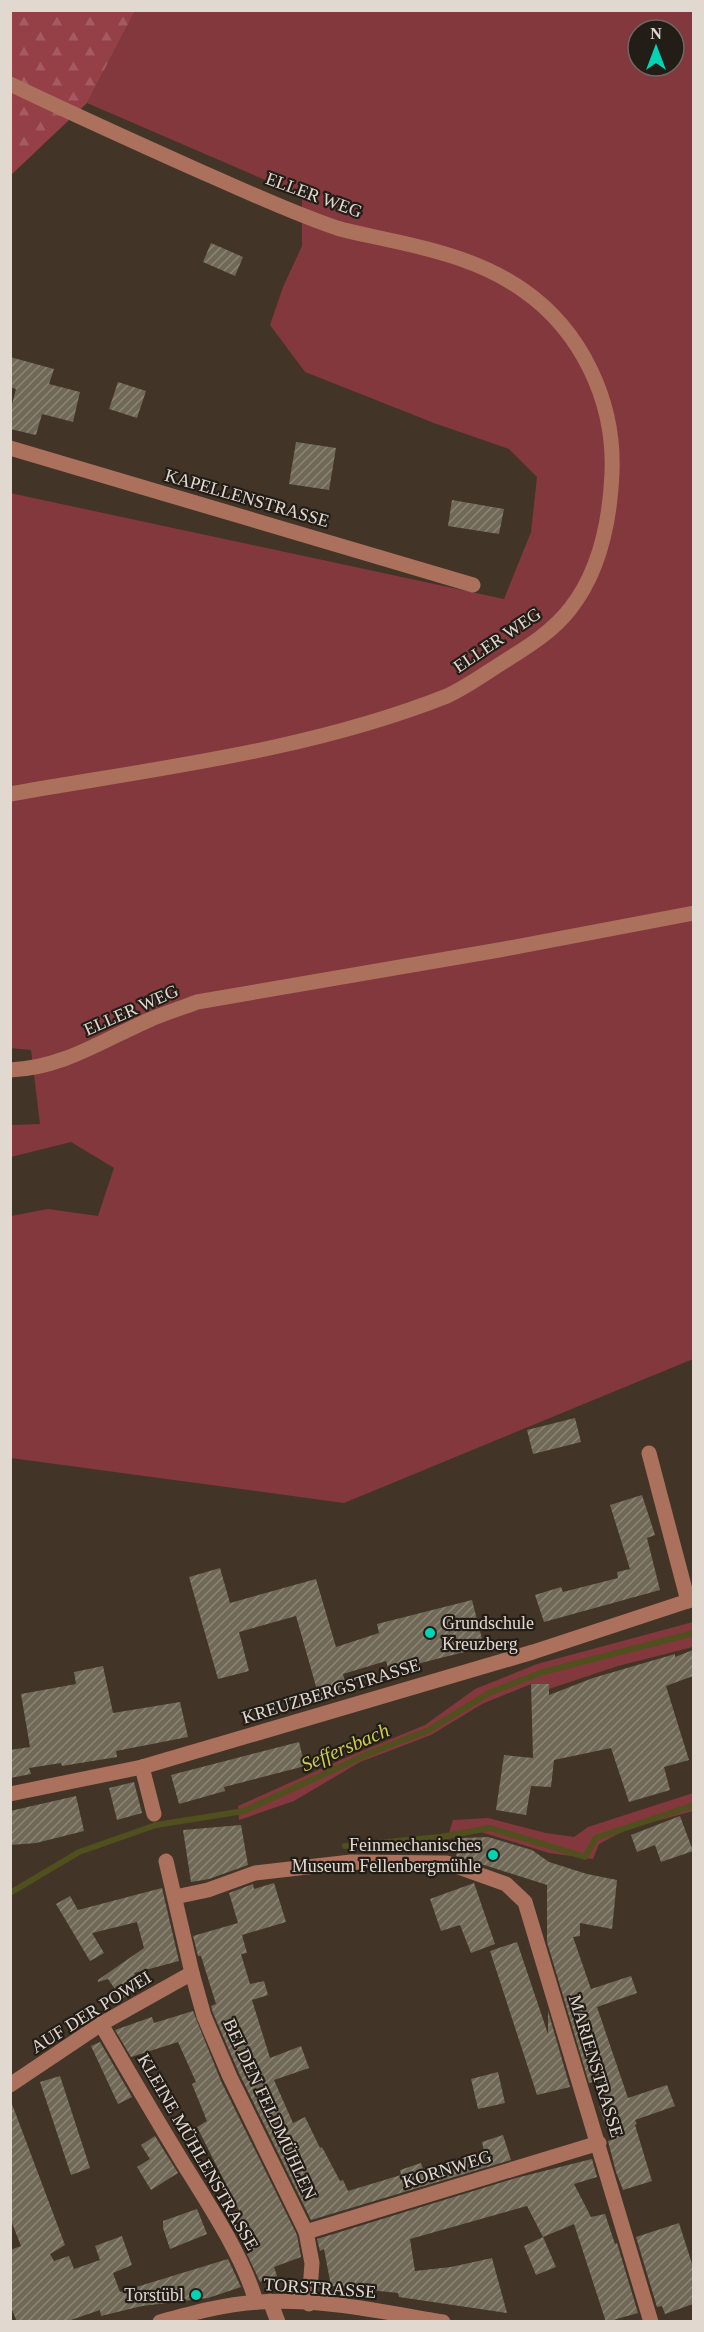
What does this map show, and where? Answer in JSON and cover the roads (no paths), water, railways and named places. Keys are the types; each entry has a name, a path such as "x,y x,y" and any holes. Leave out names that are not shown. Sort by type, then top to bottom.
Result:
{"street":[{"name":"ELLER WEG","path":"10,84 122,137 340,229 457,256 501,276 525,291 549,312 573,339 588,363 600,394 609,423 613,452 606,527 598,556 571,609 552,628 517,653 450,694 362,724 280,747 10,794"},
{"name":"KAPELLENSTRASSE","path":"10,448 473,585"},
{"name":"ELLER WEG","path":"10,1070 58,1061 90,1050 150,1019 197,1002 499,950 693,913"},
{"path":"649,1453 691,1600"},
{"name":"KREUZBERGSTRASSE","path":"10,1794 142,1767 533,1652 691,1600"},
{"path":"142,1767 154,1814"},
{"name":"BEI DEN FELDMÜHLEN","path":"166,1861 204,2016 230,2077 306,2232 312,2263 309,2304"},
{"name":"MARIENSTRASSE","path":"175,1896 208,1890 255,1873 351,1862 447,1863 506,1884 525,1902 651,2322"},
{"name":"AUF DER POWEI","path":"10,2085 101,2024 192,1973"},
{"name":"KLEINE MÜHLENSTRASSE","path":"101,2024 141,2095 209,2204 251,2284 278,2322"},
{"name":"KORNWEG","path":"306,2232 599,2143"},
{"name":"TORSTRASSE","path":"160,2322 212,2308 263,2302 345,2306 443,2322"}],"waterway":[{"name":"Seffersbach","path":"10,1893 79,1852 156,1825 244,1811 370,1753 429,1730 489,1693 543,1672 694,1633"},
{"path":"345,1846 440,1837 490,1828 585,1857 596,1838 694,1805"}],"place":[{"name":"Grundschule Kreuzberg","path":"430,1633"},
{"name":"Feinmechanisches Museum Fellenbergmühle","path":"493,1855"},
{"name":"Torstübl","path":"196,2295"}]}
